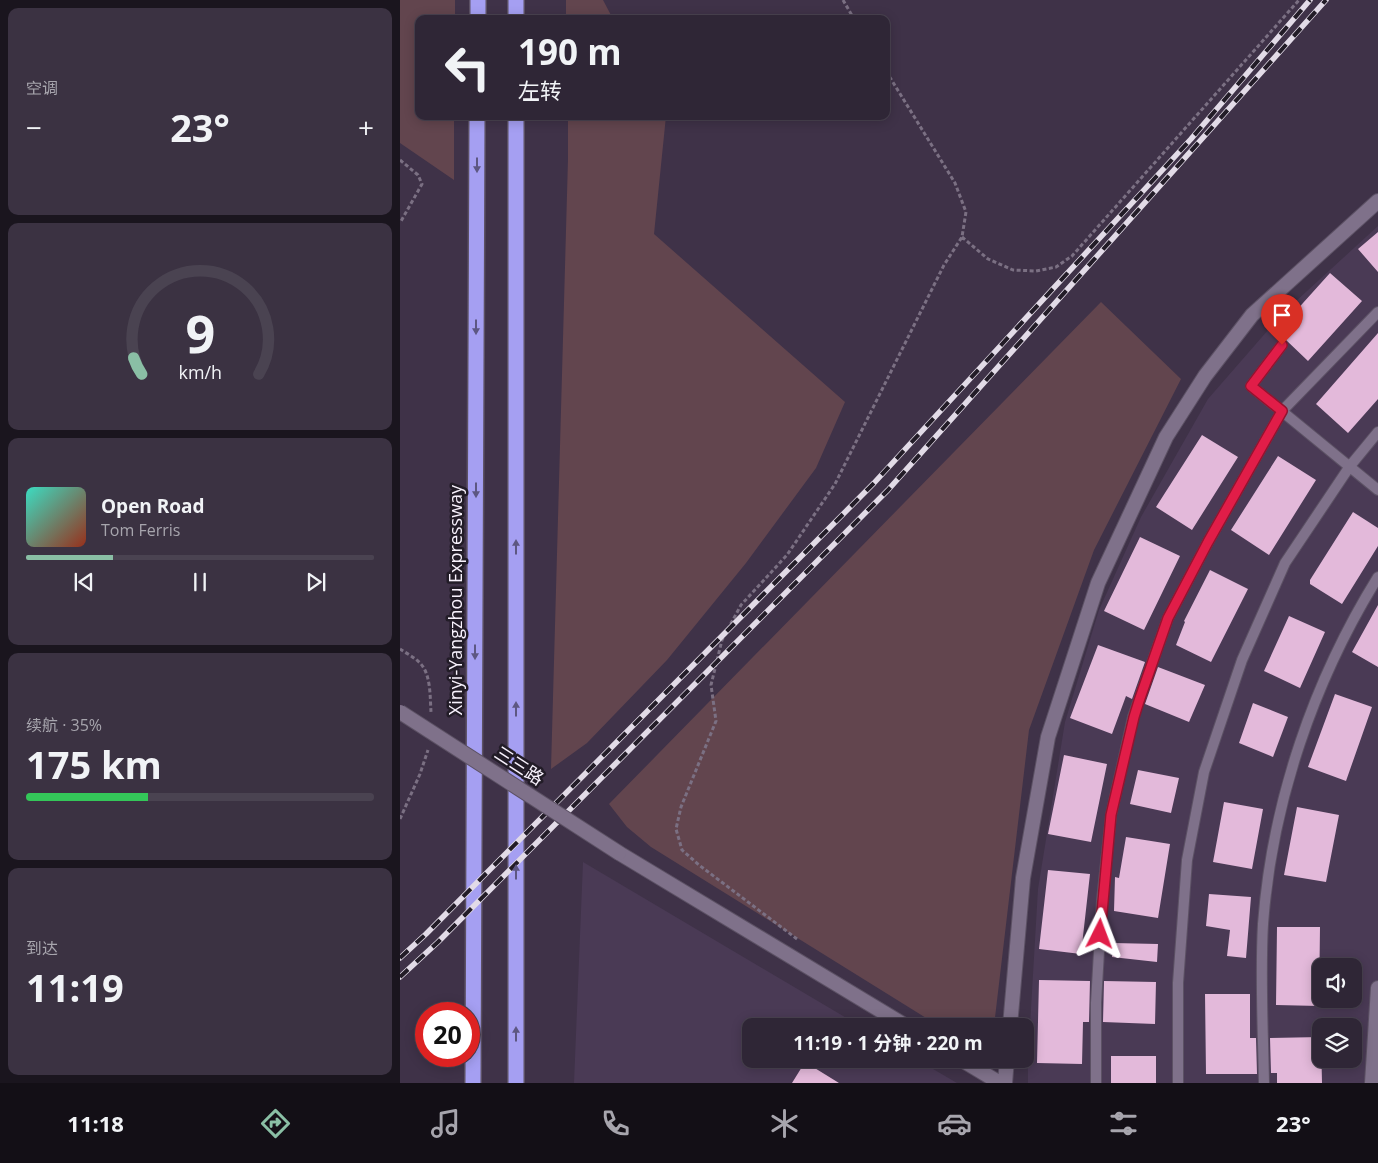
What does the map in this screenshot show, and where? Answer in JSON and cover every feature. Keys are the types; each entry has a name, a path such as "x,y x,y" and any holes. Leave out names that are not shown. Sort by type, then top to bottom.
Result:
{"highway":[{"path":"478,0 478,15"},
{"path":"516,0 516,15"},
{"name":"Xinyi-Yangzhou Expressway","path":"473,1083 477,120"},
{"path":"516,120 516,1083"}],"street":[{"path":"1011,1018 1023,878 1048,737 1098,583 1166,437 1205,376 1252,315 1378,202"},
{"name":"三三路","path":"400,712 619,853 893,1018"},
{"path":"1372,1083 1378,988"},
{"path":"975,1068 1000,1083"},
{"path":"1005,1083 1006,1068"}],"lane":[{"path":"1096,1083 1096,1003 1102,900 1111,815 1134,717 1168,618 1208,542 1282,411 1378,312"},
{"path":"1282,345 1251,386 1378,490"},
{"path":"1178,1083 1178,983 1186,860 1204,772 1242,660 1286,563 1350,466 1378,432"},
{"path":"1264,1083 1262,1007 1264,923 1274,847 1289,780 1321,686 1355,615 1378,577"}],"path":[{"path":"843,0 852,15"},
{"path":"962,237 988,259 1013,270 1036,271 1056,267 1072,256 1299,0"},
{"path":"802,943 682,850 676,829 681,807 716,721 711,685 722,640 741,606 787,555 835,484 944,265 962,237 966,212 955,183 890,77"},
{"path":"400,160 418,175 422,184 400,223"}],"shaded area":[{"path":"400,0 455,0 455,15 415,15 415,120 454,120 454,180 400,143"},
{"path":"566,0 603,0 611,15 566,15"},
{"path":"568,120 666,120 654,234 845,402 816,468 746,563 667,660 587,743 551,769"},
{"path":"1378,226 1378,1083 1028,1083 1028,1068 1034,1068 1034,1018 1030,1018 1038,889 1065,722 1099,610 1141,517 1208,399 1283,313"},
{"path":"1101,302 1181,379 1094,550 1029,730 995,1018 926,1018 651,847 627,827 609,804"},
{"path":"583,862 846,1018 742,1018 742,1068 931,1068 957,1083 574,1083"}],"building":[{"path":"1378,232 1378,272 1358,249"},
{"path":"1330,273 1362,301 1308,361 1276,333"},
{"path":"1378,333 1378,399 1348,433 1316,404"},
{"path":"1202,435 1238,457 1192,530 1156,507"},
{"path":"1278,456 1316,480 1269,555 1231,530"},
{"path":"1353,512 1378,528 1378,546 1342,604 1310,584 1310,580"},
{"path":"1140,537 1180,556 1144,630 1104,611"},
{"path":"1210,570 1248,589 1211,662 1176,645 1184,621"},
{"path":"1378,605 1378,667 1352,652"},
{"path":"1289,616 1325,632 1300,688 1264,671"},
{"path":"1098,645 1145,662 1132,699 1126,696 1112,734 1070,718"},
{"path":"1158,667 1205,685 1189,722 1145,704"},
{"path":"1335,694 1372,707 1346,781 1308,767"},
{"path":"1253,703 1288,717 1273,757 1239,743"},
{"path":"1064,755 1107,764 1091,842 1048,834"},
{"path":"1138,770 1179,778 1171,813 1130,804"},
{"path":"1224,802 1263,809 1252,869 1213,862"},
{"path":"1297,807 1339,815 1326,882 1284,875"},
{"path":"1126,837 1170,844 1158,918 1114,911 1115,877 1119,878"},
{"path":"1048,870 1090,874 1081,954 1039,949"},
{"path":"1209,894 1251,897 1246,958 1227,956 1230,930 1206,926"},
{"path":"1277,927 1320,927 1320,958 1312,958 1312,1006 1276,1005"},
{"path":"1113,943 1158,944 1157,962 1112,957"},
{"path":"1039,980 1090,981 1089,1022 1083,1022 1082,1064 1037,1063"},
{"path":"1104,981 1156,982 1155,1024 1103,1022"},
{"path":"1205,994 1250,994 1250,1038 1256,1038 1257,1074 1206,1074"},
{"path":"1312,1037 1312,1068 1322,1068 1322,1083 1277,1083 1277,1073 1271,1073 1270,1038"},
{"path":"1111,1056 1156,1056 1156,1083 1111,1083"},
{"path":"801,1068 815,1068 839,1083 792,1083"}],"railway":[{"path":"400,958 874,483 1191,139 1310,0"},
{"path":"400,977 438,942 888,490 1326,0"}],"route":[{"path":"1100,934 1111,815 1134,717 1168,618 1208,542 1282,411 1251,386 1282,345"}]}
